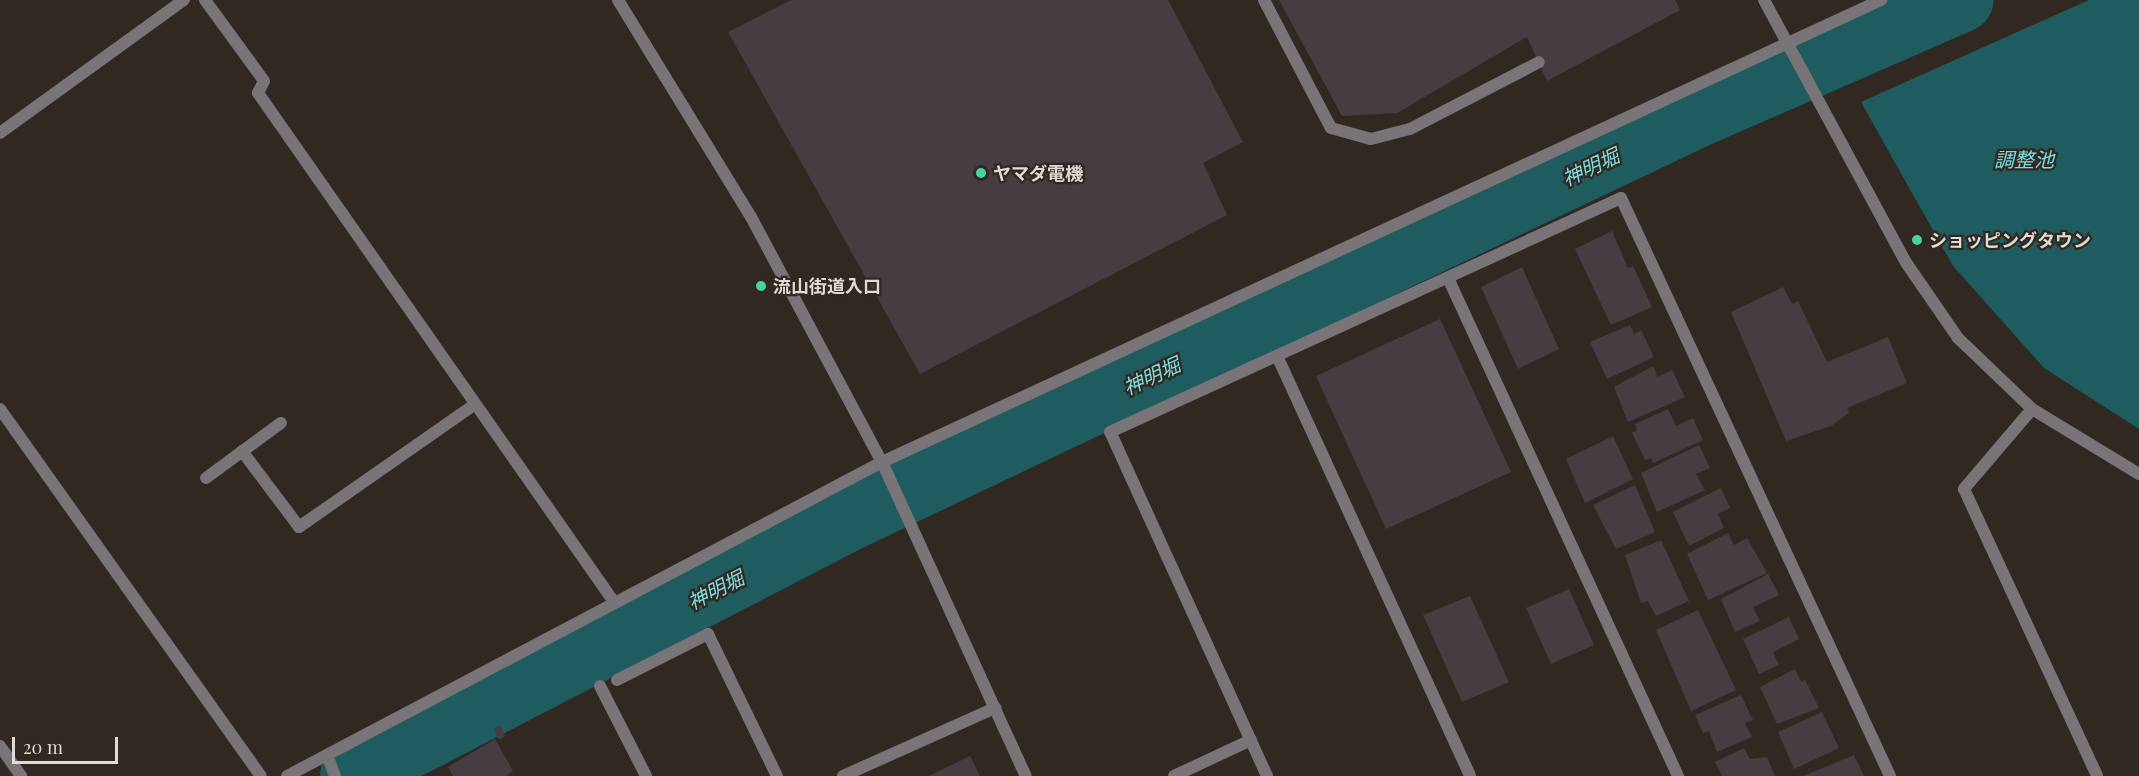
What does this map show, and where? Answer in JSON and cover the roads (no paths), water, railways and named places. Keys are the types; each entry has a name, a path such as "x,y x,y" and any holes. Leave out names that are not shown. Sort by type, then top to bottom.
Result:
{"street":[{"path":"0,133 184,0"},
{"path":"205,0 264,81 258,93 474,405 614,602"},
{"path":"618,0 751,217 882,462 1026,776"},
{"path":"1264,0 1331,128 1371,139 1410,129 1539,62"},
{"path":"1764,0 1928,298 1958,338 2032,409 2139,474"},
{"path":"287,776 331,766 614,602 882,462 1881,0"},
{"path":"1267,776 1110,432 1278,358 1621,198 1890,776"},
{"path":"1448,278 1678,776"},
{"path":"1278,358 1470,776"},
{"path":"242,451 299,527 474,405"},
{"path":"0,409 261,776"},
{"path":"2032,409 1964,489 2097,776"},
{"path":"206,478 281,423"},
{"path":"617,680 708,634 777,776"},
{"path":"600,686 646,776"},
{"path":"843,776 995,708"},
{"path":"1174,776 1251,740"},
{"path":"0,746 21,776"}],"water":[{"name":"調整池","path":"2089,0 2139,0 2139,429 2044,368 1953,266 1861,102"}],"waterway":[{"name":"神明堀","path":"352,776 851,518 1694,117 1962,0"}],"place":[{"name":"ヤマダ電機","path":"981,173"},
{"name":"ショッピングタウン","path":"1917,240"},
{"name":"流山街道入口","path":"761,286"}]}
